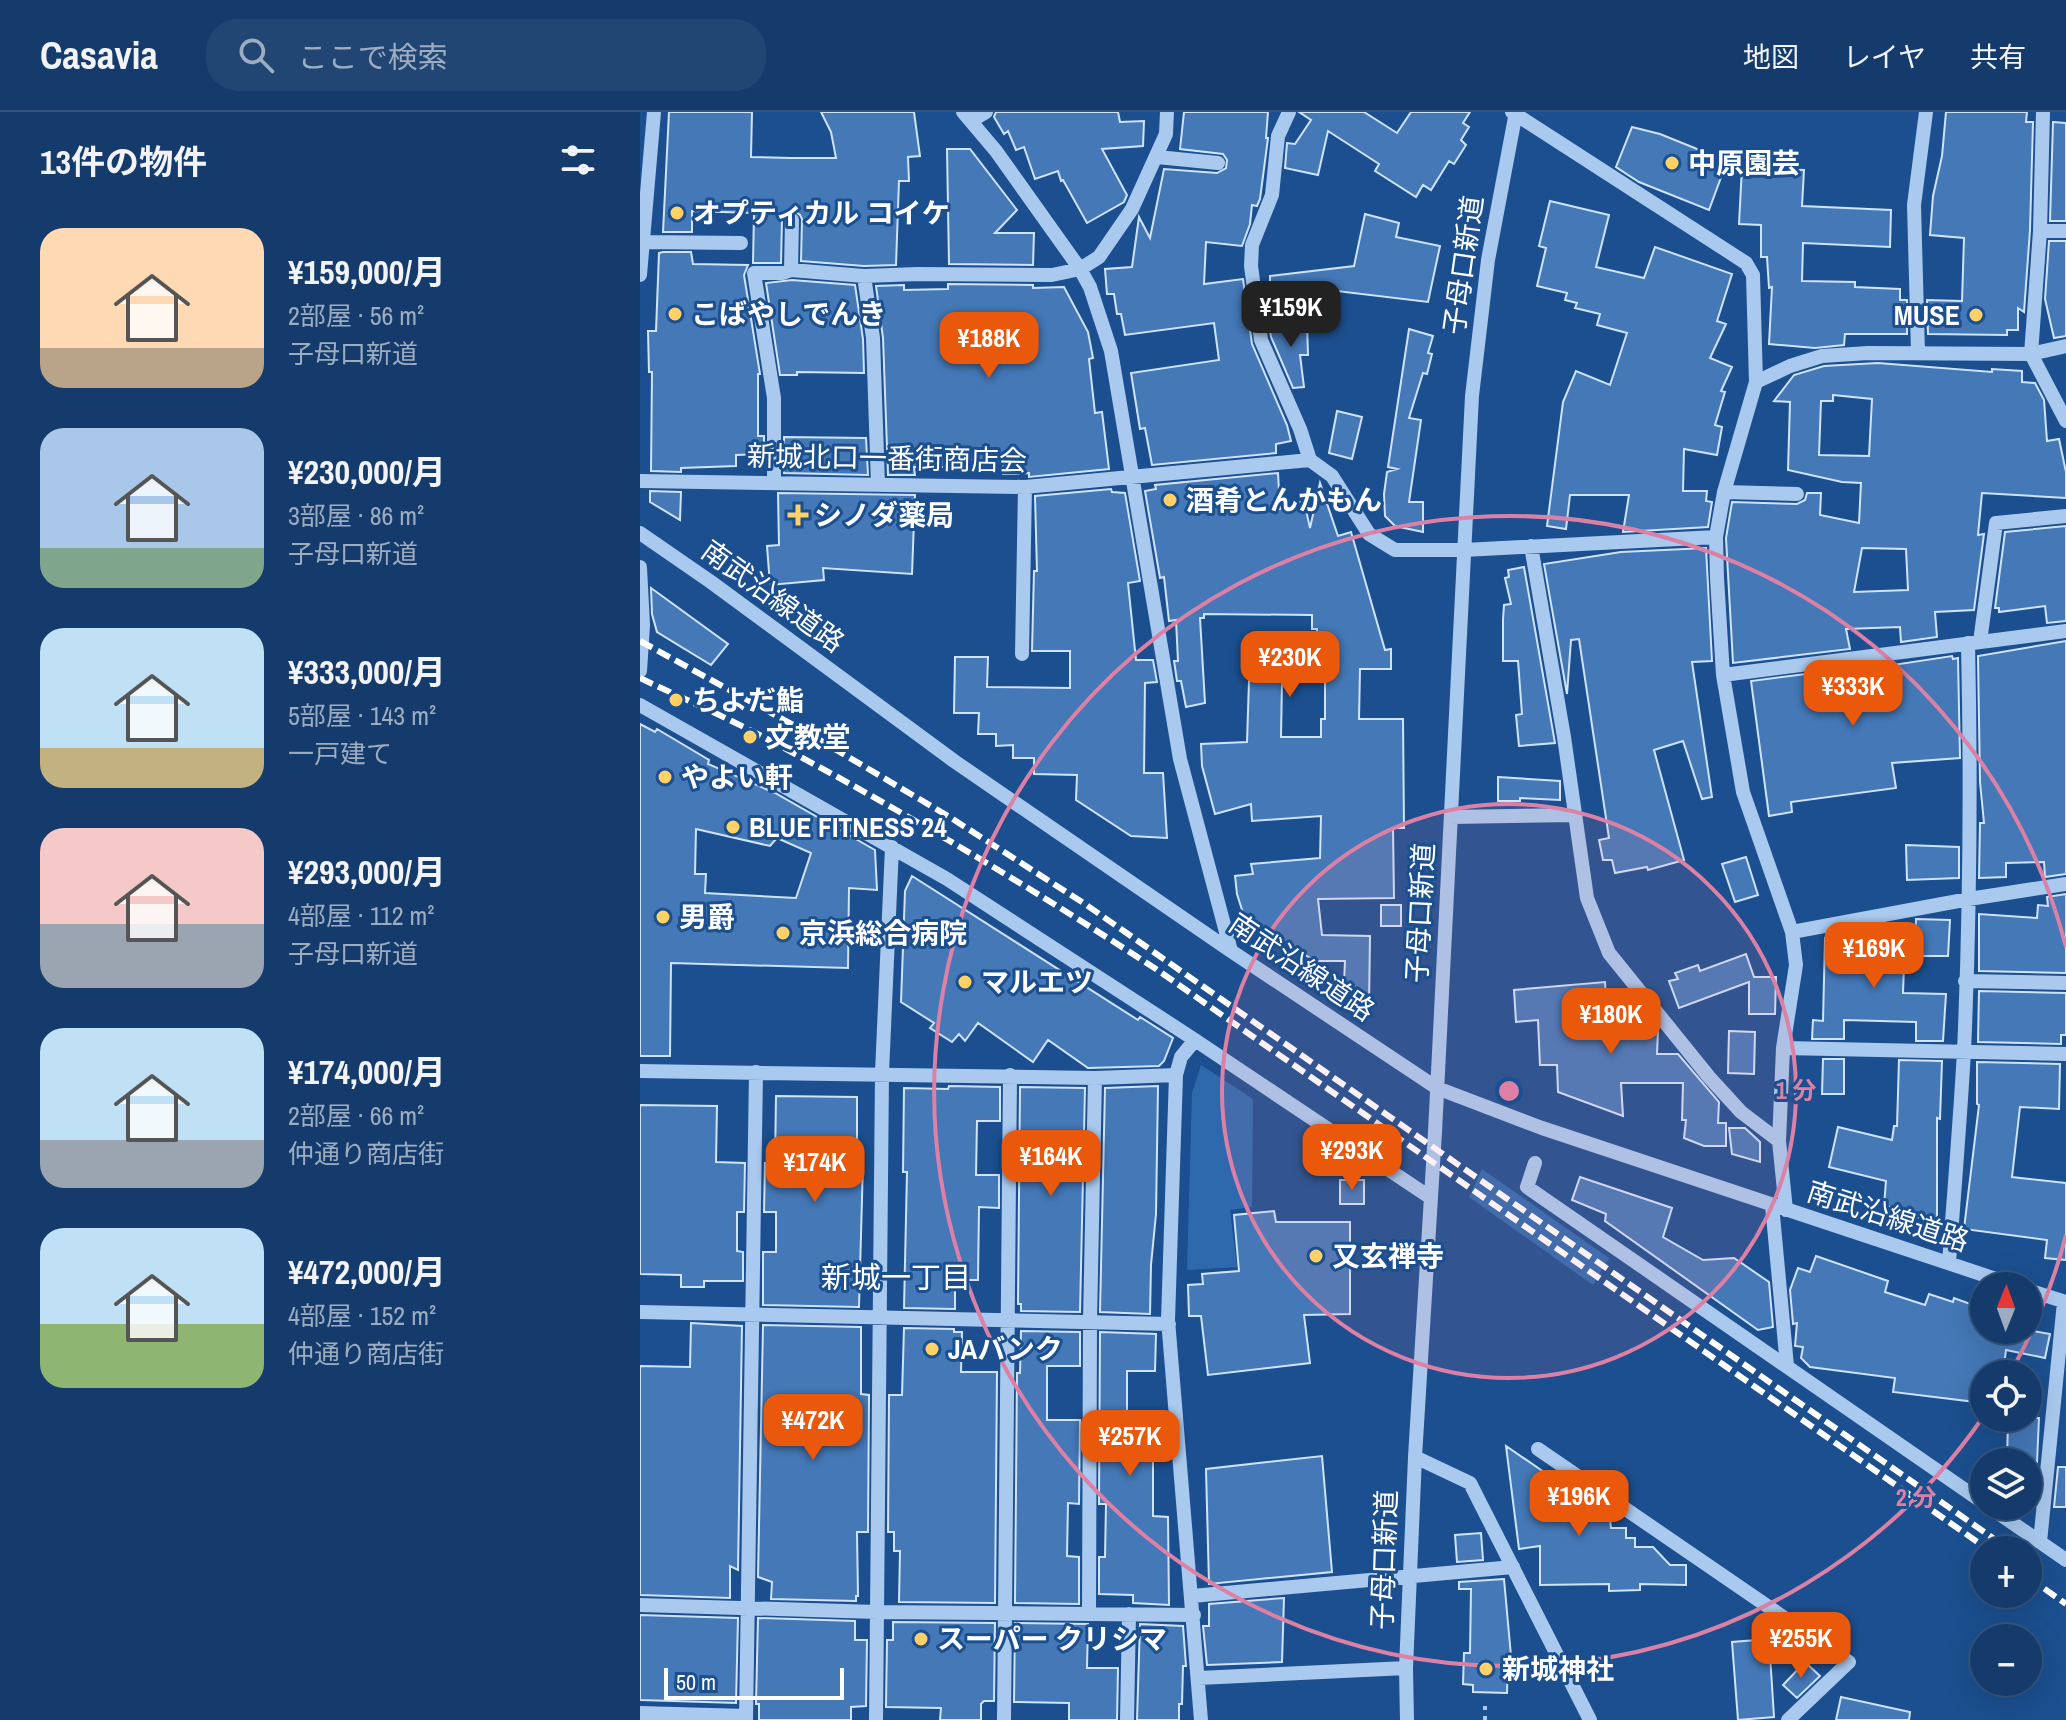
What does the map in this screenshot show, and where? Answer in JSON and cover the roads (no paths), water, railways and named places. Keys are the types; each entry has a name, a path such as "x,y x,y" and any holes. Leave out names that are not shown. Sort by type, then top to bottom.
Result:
{"street":[{"path":"640,275 643,206 654,112"},
{"path":"986,112 967,117 996,151 1080,269 1090,287 1111,351 1180,759 1231,951"},
{"path":"774,483 774,398 754,273 791,270 864,276 1052,275 1080,269 1099,257 1132,209 1166,134 1167,112"},
{"path":"1289,112 1278,136 1272,195 1252,245 1251,266 1261,340 1300,429 1310,460 1332,476 1369,534 1395,550 1464,550 1716,537"},
{"path":"1918,353 1914,205 1926,112"},
{"path":"2043,112 2040,231 2031,354 2066,421"},
{"path":"1514,113 1746,263 1753,275 1756,382 1724,492 1716,537 1723,675 1743,792 1792,932 1796,965 1783,1048 1779,1141 1787,1366"},
{"name":"子母口新道","path":"1407,1720 1409,1576 1472,396 1486,275 1514,113"},
{"path":"1157,157 1218,163"},
{"path":"791,270 792,220"},
{"path":"2040,231 2066,231"},
{"path":"642,242 741,243"},
{"path":"864,276 873,338 878,485"},
{"path":"1756,382 1790,366 1822,356 2031,354 2066,346"},
{"name":"新城北口一番街商店会","path":"640,481 1025,487 1310,460"},
{"path":"1022,654 1025,487"},
{"path":"1724,492 1797,494"},
{"path":"1949,1263 1964,1050 1974,642 1996,523 2066,516"},
{"name":"南武沿線道路","path":"640,533 954,761 1437,1088 1542,1128 1976,1272"},
{"path":"1531,546 1587,898 1609,953 1709,1077 1741,1112 1779,1141"},
{"path":"640,567 643,625 640,671"},
{"path":"1723,675 2066,631"},
{"path":"640,705 947,879 1431,1198"},
{"path":"1451,817 1576,815"},
{"path":"876,1720 882,1073 892,847"},
{"path":"1792,932 2066,884"},
{"path":"1965,981 2066,983"},
{"path":"1195,1040 1181,1057 1176,1075 1169,1324 1201,1720"},
{"path":"1783,1048 2066,1054"},
{"path":"640,1071 1095,1078 1176,1075"},
{"path":"640,1713 746,1718 756,1072"},
{"path":"1004,1720 1010,1075"},
{"path":"1089,1614 1095,1078"},
{"path":"1535,1163 1527,1187 1970,1493"},
{"path":"2041,1536 2065,1302 2042,1295"},
{"path":"640,1312 1169,1324"},
{"path":"1538,1449 1849,1662 1788,1720"},
{"path":"1415,1457 1470,1483 1590,1720"},
{"path":"2009,1520 2031,1536"},
{"path":"2042,1543 2066,1560"},
{"path":"1192,1596 1513,1567"},
{"path":"640,1605 877,1612 1194,1615"},
{"path":"1127,1720 1129,1614"},
{"path":"1199,1678 1406,1668"}],"railway":[{"path":"640,641 806,732 948,816 1085,904 1990,1536"},
{"path":"640,678 751,731 866,793 1013,879 1156,969 1970,1537"},
{"path":"2042,1587 2066,1604"}],"place":[{"name":"中原園芸","path":"1672,163"},
{"name":"オプティカル コイケ","path":"677,213"},
{"name":"こばやしでんき","path":"675,314"},
{"name":"MUSE","path":"1976,315"},
{"name":"酒肴とんかもん","path":"1170,500"},
{"name":"シノダ薬局","path":"798,515"},
{"name":"ちよだ鮨","path":"676,700"},
{"name":"文教堂","path":"750,737"},
{"name":"やよい軒","path":"665,777"},
{"name":"BLUE FITNESS 24","path":"733,827"},
{"name":"男爵","path":"663,917"},
{"name":"京浜総合病院","path":"783,933"},
{"name":"マルエツ","path":"965,982"},
{"name":"又玄禅寺","path":"1316,1256"},
{"name":"JAバンク","path":"932,1349"},
{"name":"スーパー クリシマ","path":"921,1639"},
{"name":"新城神社","path":"1486,1669"}],"district":[{"name":"新城一丁目","path":"896,1278"}]}
